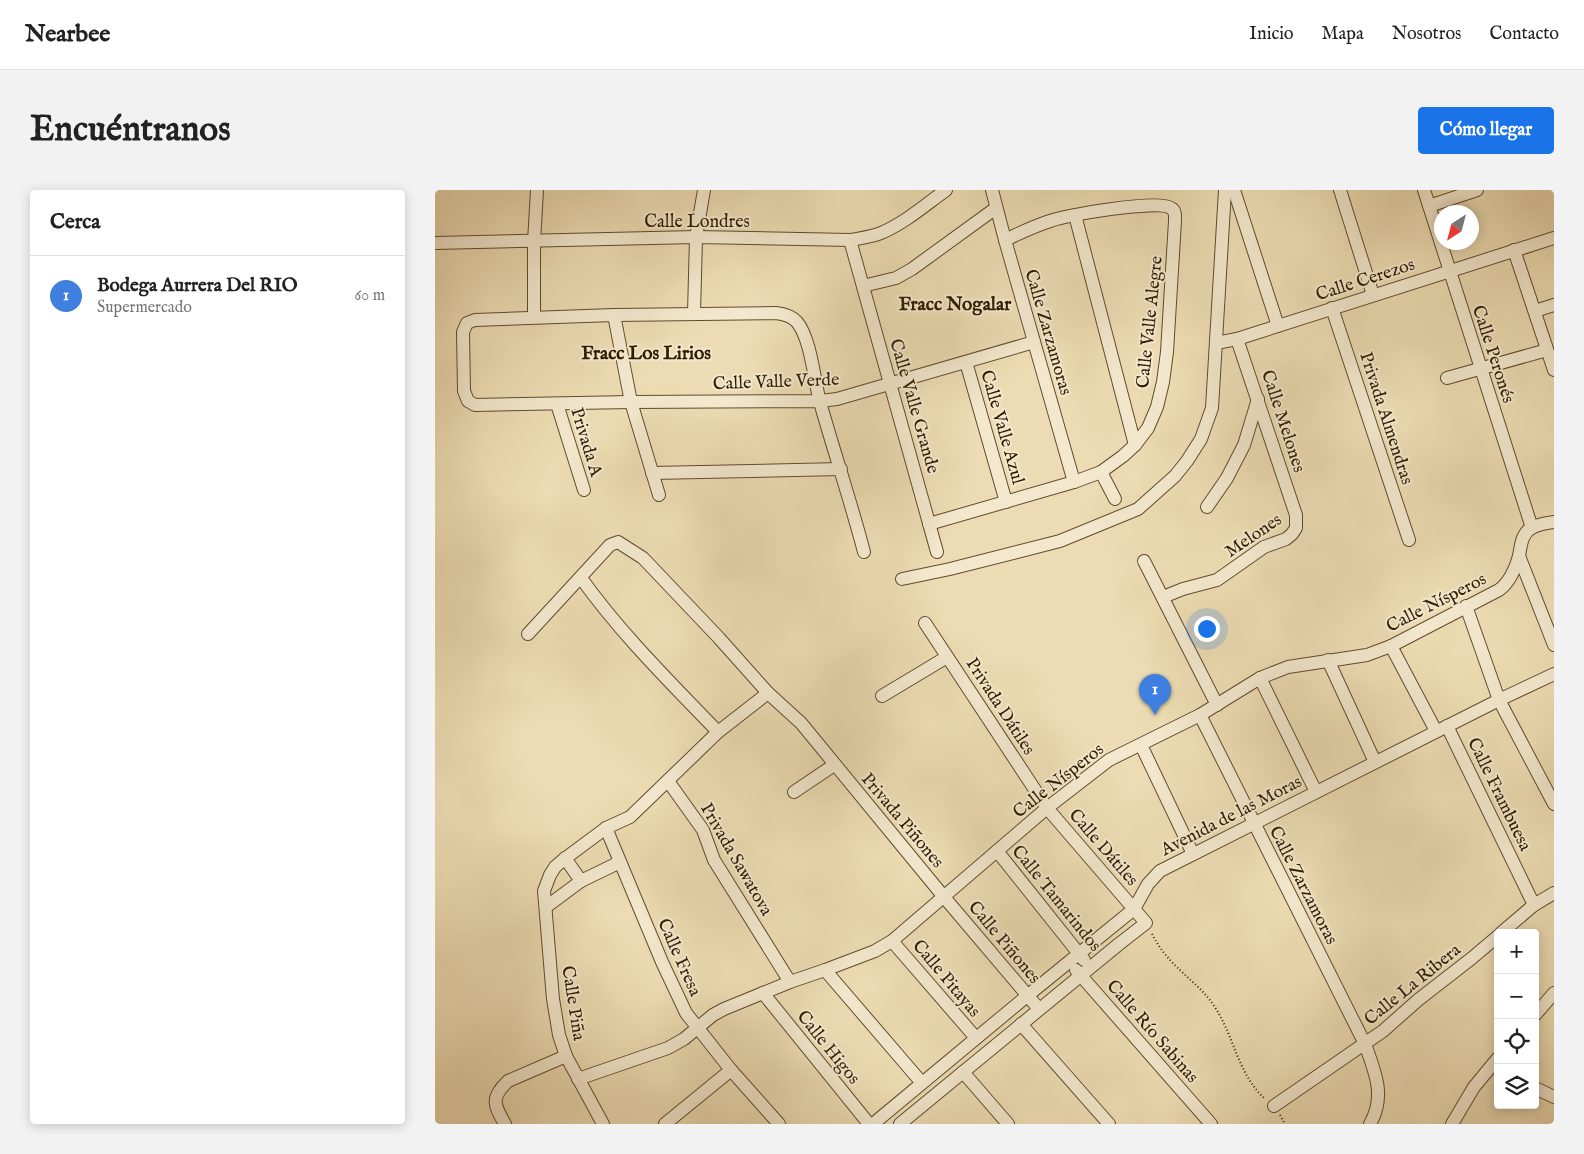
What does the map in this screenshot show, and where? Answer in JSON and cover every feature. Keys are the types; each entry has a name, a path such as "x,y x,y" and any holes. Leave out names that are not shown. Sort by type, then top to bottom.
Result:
{"street":[{"path":"537,190 534,318 694,313 776,313 791,317 796,321 802,330 808,348 820,401 864,552"},
{"path":"694,313 696,237 704,190"},
{"name":"Calle Londres","path":"435,243 696,237 850,240 871,236 887,229 905,219 946,190"},
{"name":"Calle Zarzamoras","path":"992,190 1074,482"},
{"path":"902,579 950,569 1060,541 1138,509 1175,476 1201,440 1212,408 1225,190"},
{"path":"1234,190 1278,326"},
{"path":"1340,190 1373,294"},
{"name":"Calle Peronés","path":"1424,190 1532,528"},
{"path":"1429,206 1477,190"},
{"name":"Calle Valle Alegre","path":"929,524 1074,482 1101,472 1135,445 1148,428 1157,407 1167,352 1175,213 1173,209 1154,204 1075,215 1052,220 1005,240"},
{"path":"863,286 896,278 912,270 997,208"},
{"path":"1075,215 1135,445"},
{"name":"Calle Cerezos","path":"1215,343 1237,339 1373,294 1554,238"},
{"name":"Calle Valle Grande","path":"850,240 937,552"},
{"path":"1514,250 1554,370"},
{"path":"1535,311 1554,305"},
{"name":"Privada Almendras","path":"1332,308 1409,540"},
{"path":"614,315 631,402 659,495"},
{"name":"Calle Valle Verde","path":"534,318 475,320 466,324 463,332 463,382 466,399 469,403 475,405 820,401 837,399 1034,342"},
{"name":"Calle Melones","path":"1237,339 1296,515"},
{"path":"1447,378 1547,350"},
{"name":"Calle Valle Azul","path":"966,362 1006,502"},
{"path":"1207,507 1227,478 1243,445 1258,399"},
{"name":"Privada A","path":"557,404 584,490"},
{"path":"652,473 841,469"},
{"path":"1101,472 1115,499"},
{"name":"Melones","path":"1163,597 1183,589 1217,580 1264,547 1286,539 1296,528 1296,515"},
{"path":"1532,528 1554,522"},
{"name":"Calle Nísperos","path":"578,1079 669,1048 685,1039 713,1015 724,1009 875,950 893,941 1047,808 1109,760 1200,715 1260,678 1288,667 1367,655 1391,646 1504,586 1512,574 1522,542 1527,532 1532,528"},
{"name":"Privada Piñones","path":"528,634 610,545 617,542 623,544 643,558 768,693 801,723 944,897"},
{"path":"1519,556 1554,645"},
{"path":"1144,561 1217,705"},
{"path":"581,578 596,599 680,694 718,732"},
{"path":"1466,606 1499,700 1554,804"},
{"name":"Privada Dátiles","path":"925,624 1047,808"},
{"name":"Calle Frambuesa","path":"1391,646 1442,728 1534,905"},
{"path":"883,696 947,656"},
{"path":"1328,660 1375,762"},
{"name":"Avenida de las Moras","path":"873,1124 1134,909 1154,875 1172,863 1554,674"},
{"path":"1260,678 1316,792"},
{"name":"Calle Piña","path":"603,1124 566,1056 559,1035 553,999 544,892 547,883 555,867 565,858 606,828 630,817 718,732 768,693"},
{"name":"Calle Zarzamoras","path":"1200,715 1365,1044"},
{"path":"1141,745 1193,854"},
{"path":"794,792 834,765"},
{"name":"Privada Sawatova","path":"667,781 703,830 714,860 790,982"},
{"name":"Calle Dátiles","path":"1047,808 1146,924"},
{"name":"Calle Fresa","path":"606,828 662,962 686,1013 731,1070 778,1124"},
{"name":"Calle Tamarindos","path":"997,851 1074,957"},
{"path":"565,858 581,881"},
{"path":"546,907 581,881 620,862"},
{"path":"1506,929 1534,905 1554,893"},
{"name":"Calle Piñones","path":"944,897 1039,1009"},
{"path":"893,1108 903,1123 1039,1009 1146,924"},
{"name":"Calle La Ribera","path":"1370,1124 1378,1102 1379,1089 1375,1071 1365,1044 1494,939"},
{"name":"Calle Pitayas","path":"893,941 976,1038"},
{"name":"Calle Río Sabinas","path":"1074,957 1211,1124"},
{"path":"825,970 922,1083"},
{"name":"Calle Higos","path":"763,993 869,1124"},
{"path":"1544,1011 1554,994"},
{"path":"1021,1024 1109,1124"},
{"path":"1274,1106 1365,1044"},
{"path":"505,1124 495,1104 495,1099 501,1087 508,1081 566,1056"},
{"path":"1452,1124 1474,1088 1494,1066"},
{"path":"665,1124 731,1070"},
{"path":"963,1072 1008,1124"},
{"path":"1539,1090 1554,1097"}],"path":[{"path":"1146,924 1169,959 1212,1002 1252,1085 1274,1106 1285,1124"}],"place":[{"name":"Bodega Aurrera Del RIO","path":"1155,715"}],"district":[{"name":"Fracc Nogalar","path":"955,303"},
{"name":"Fracc Los Lirios","path":"646,352"}]}
